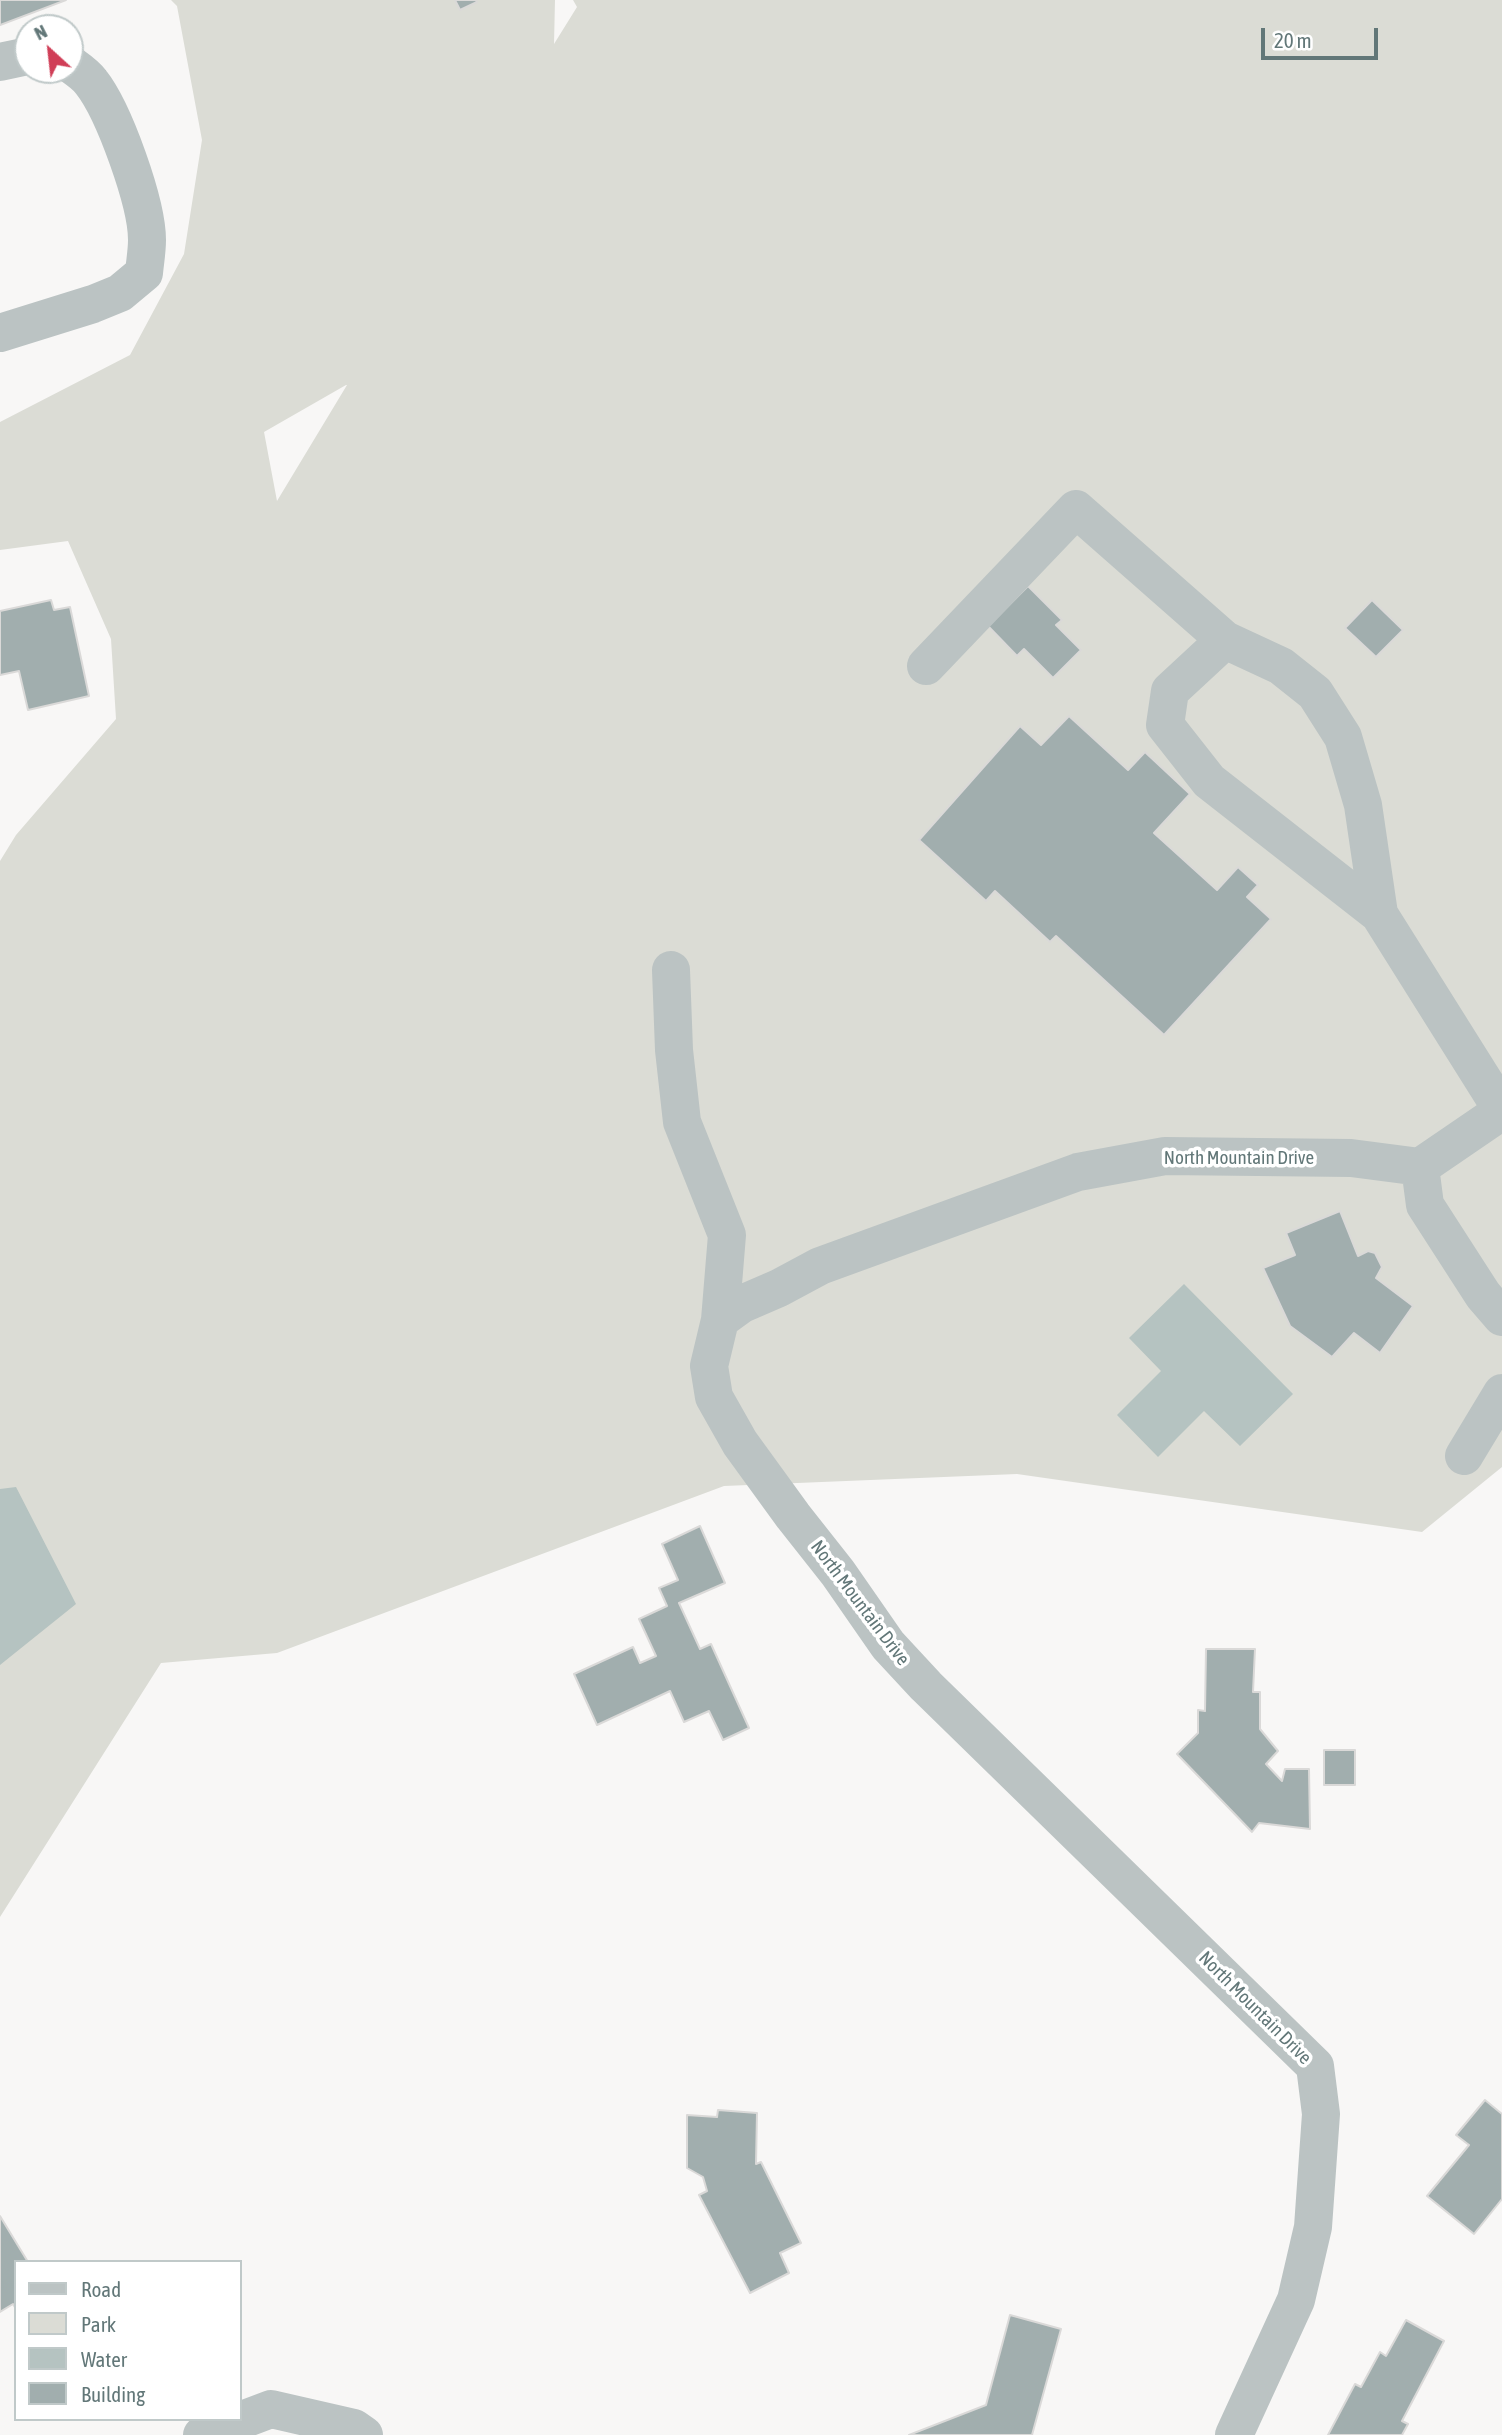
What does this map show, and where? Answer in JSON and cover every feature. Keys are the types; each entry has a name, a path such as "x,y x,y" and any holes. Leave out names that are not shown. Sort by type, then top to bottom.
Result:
{"street":[{"path":"0,333 120,293 144,273 147,239 142,207 119,133 107,107 84,75"},
{"path":"926,666 1076,509 1225,640 1281,666 1315,693 1343,737 1363,805 1379,914"},
{"path":"1225,640 1170,691 1165,725 1209,781 1379,914 1502,1111 1420,1167 1425,1205 1483,1295 1502,1317"},
{"path":"671,970 674,1050 682,1122 727,1235 720,1320"},
{"name":"North Mountain Drive","path":"1234,2435 1296,2300 1313,2227 1321,2114 1315,2066 935,1695 888,1645 740,1443 714,1397 709,1366 720,1320 742,1304 820,1266 1078,1172 1165,1156 1351,1158 1420,1167"},
{"path":"1464,1456 1502,1393"},
{"path":"242,2420 271,2409 354,2428 364,2435"},
{"path":"202,2435 239,2421"}],"green space":[{"path":"171,0 555,0 554,44 577,7 573,0 1502,0 1502,1467 1422,1532 1017,1474 724,1486 277,1653 161,1663 0,1917 0,861 16,835 116,719 111,639 68,541 0,550 0,422 130,355 184,254 202,140 177,6","holes":["347,385 277,501 264,432"]}],"water":[{"path":"1184,1284 1293,1394 1240,1446 1204,1411 1158,1457 1117,1415 1161,1371 1129,1338"},
{"path":"16,1487 76,1604 0,1665 0,1489"}],"building":[{"path":"0,0 66,0 29,14 14,14 14,20 0,25"},
{"path":"455,0 476,0 477,2 460,10"},
{"path":"1028,586 1062,620 1056,625 1081,650 1053,678 1024,649 1017,656 988,626"},
{"path":"51,600 54,610 70,607 89,696 28,710 19,671 0,675 0,611"},
{"path":"1372,600 1403,630 1376,657 1345,628"},
{"path":"1069,716 1128,770 1145,752 1190,794 1154,833 1217,890 1238,867 1258,885 1247,897 1271,919 1164,1035 1056,936 1050,942 995,891 986,901 919,840 1020,726 1041,745"},
{"path":"1340,1211 1358,1256 1368,1251 1375,1253 1382,1267 1376,1278 1413,1306 1380,1353 1354,1333 1332,1357 1290,1326 1263,1268 1295,1255 1286,1233"},
{"path":"700,1526 725,1583 679,1603 700,1649 711,1644 749,1728 723,1740 709,1711 684,1722 670,1691 597,1725 574,1674 633,1647 640,1663 656,1656 639,1619 667,1606 659,1588 678,1580 662,1544"},
{"path":"1206,1649 1255,1649 1253,1692 1260,1692 1260,1729 1278,1751 1266,1764 1282,1781 1285,1769 1309,1769 1310,1829 1259,1823 1252,1832 1177,1754 1198,1733 1198,1710 1205,1711"},
{"path":"1324,1750 1355,1750 1355,1785 1324,1785"},
{"path":"1485,2100 1502,2114 1502,2199 1474,2234 1427,2196 1469,2145 1456,2135"},
{"path":"718,2110 757,2113 756,2164 761,2162 801,2243 780,2253 789,2273 750,2293 699,2195 707,2191 703,2177 687,2168 687,2115 717,2117"},
{"path":"0,2216 27,2260 14,2260 14,2306 0,2312"},
{"path":"1010,2315 1061,2329 1032,2435 909,2435 986,2405"},
{"path":"1406,2320 1444,2341 1402,2421 1408,2424 1402,2435 1328,2435 1355,2384 1361,2387 1380,2352 1386,2356"}]}
